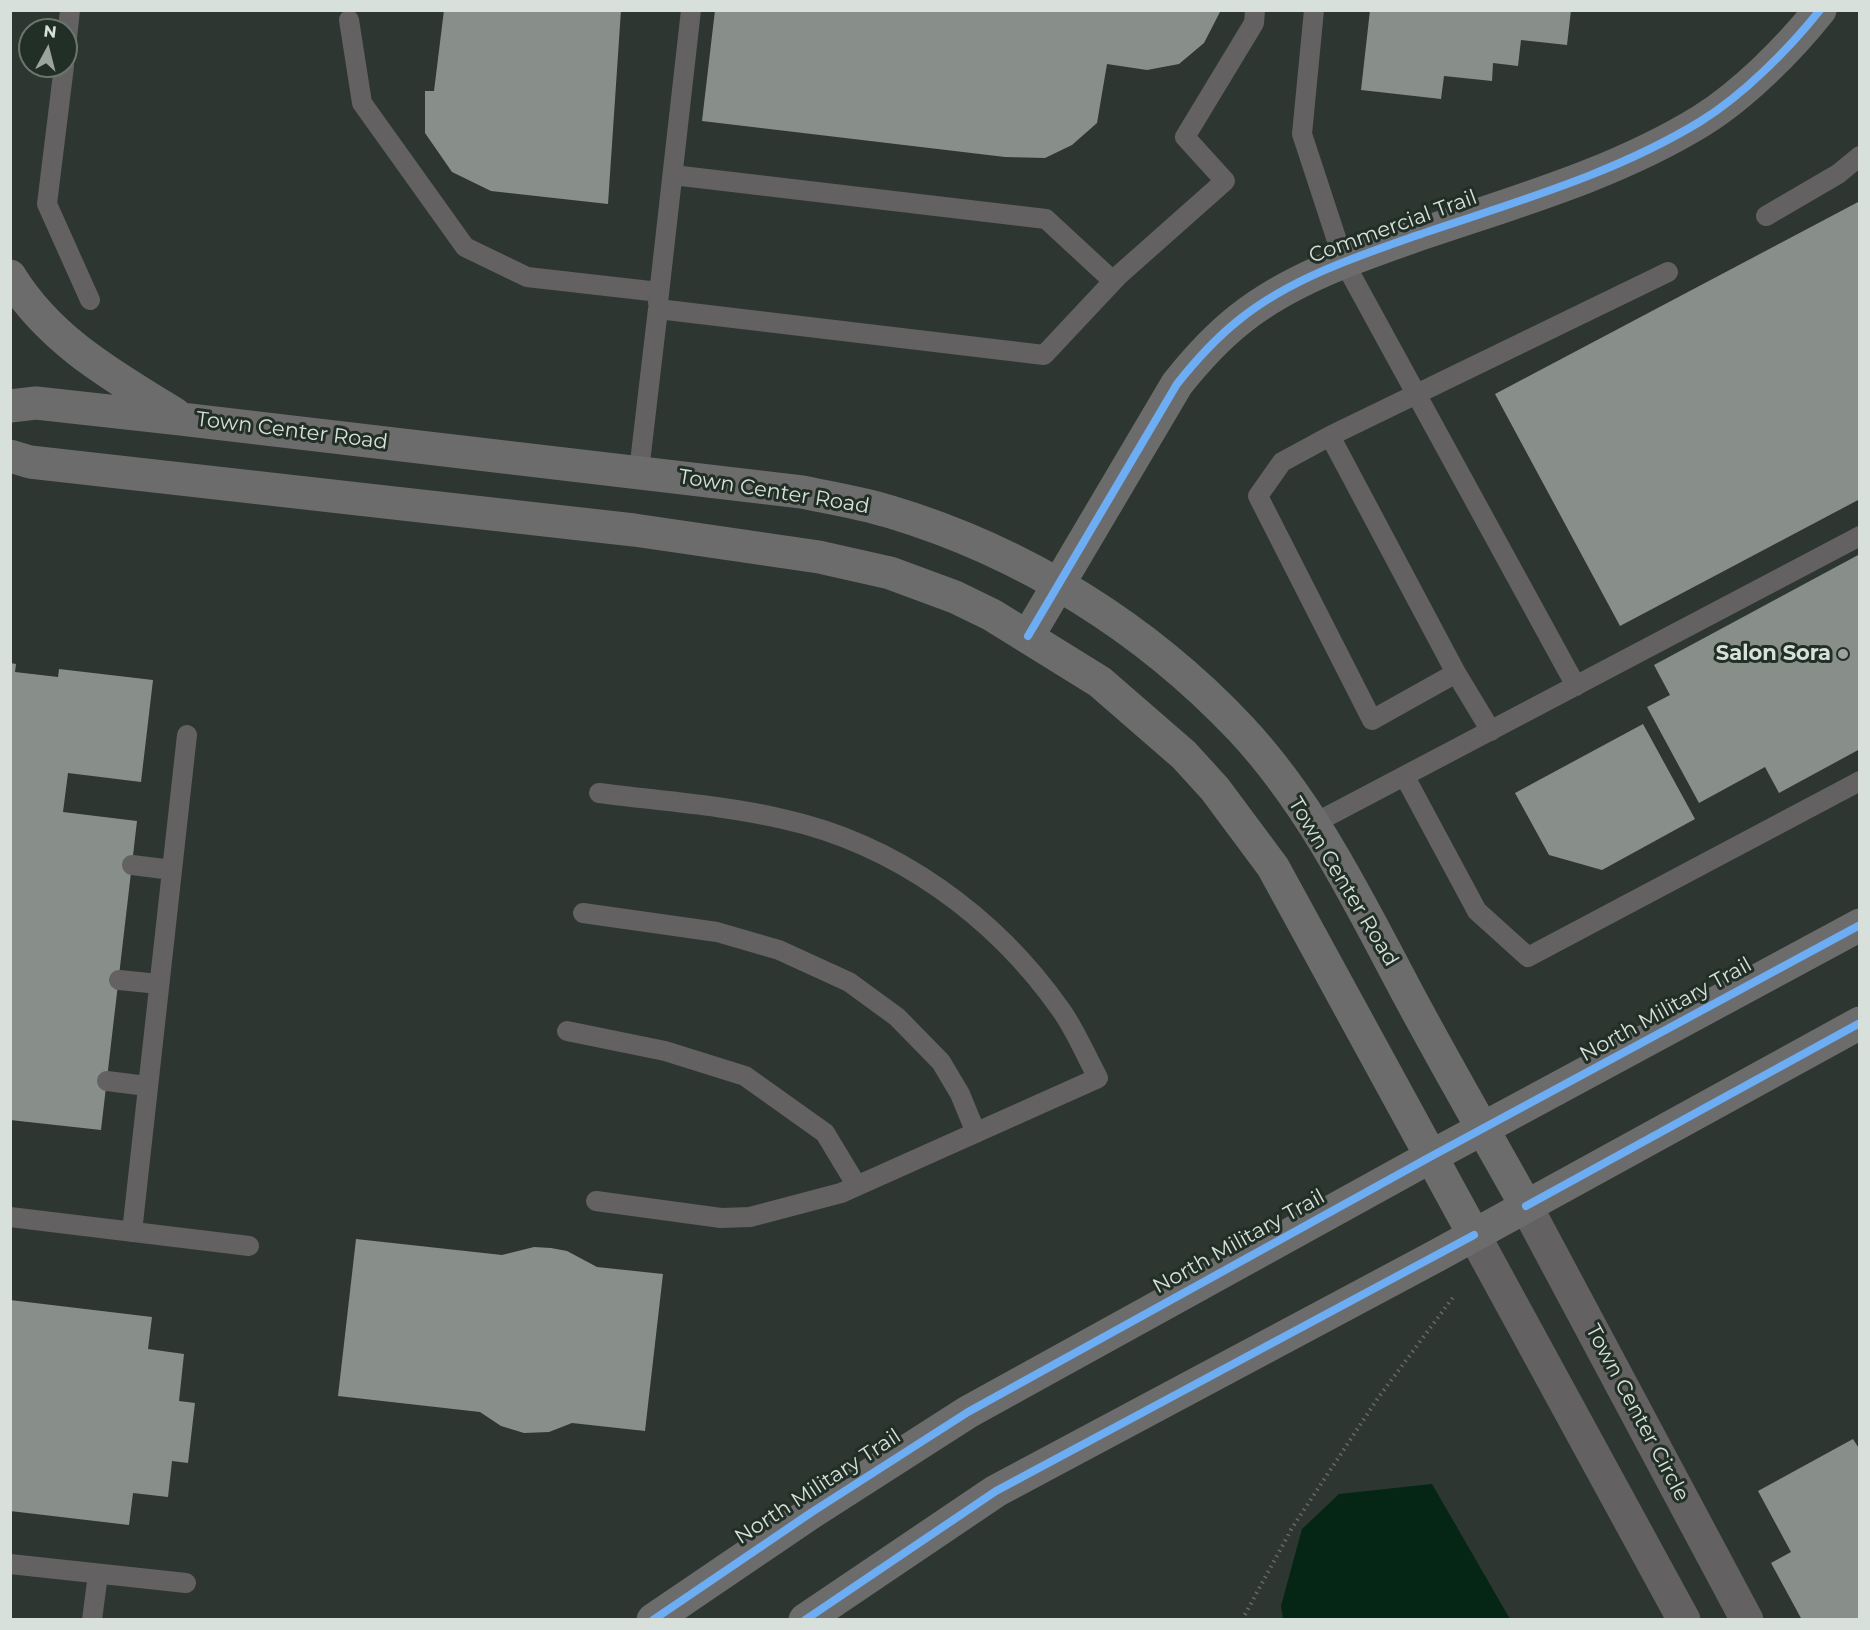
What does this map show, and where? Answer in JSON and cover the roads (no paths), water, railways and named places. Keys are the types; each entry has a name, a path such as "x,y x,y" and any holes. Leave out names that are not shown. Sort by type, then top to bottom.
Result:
{"main road":[{"name":"Commercial Trail","path":"1028,636 1160,411 1196,360 1240,318 1269,299 1344,262 1570,183 1670,138 1702,120 1728,100 1783,52 1820,10"},
{"path":"10,276 47,324 87,360 181,419"},
{"name":"Town Center Road","path":"10,406 36,403 639,471 802,492 889,511 979,544 1058,585 1110,616 1158,652 1202,690 1242,730 1313,824 1526,1206"},
{"path":"10,456 30,462 706,539 819,557 881,570 922,584 992,615 1100,682 1184,755 1215,789 1273,867 1474,1235"},
{"name":"North Military Trail","path":"653,1620 812,1512 968,1412 1430,1157 1860,925"},
{"path":"805,1620 996,1491 1474,1235 1860,1023"}],"street":[{"name":"Town Center Circle","path":"1526,1206 1747,1620"},
{"path":"1474,1235 1684,1620"}],"lane":[{"path":"639,471 691,10"},
{"path":"350,20 362,103 465,247 527,277 658,300 1044,355 1113,281 1225,181 1185,137 1249,33 1254,23 1255,10"},
{"path":"1314,10 1302,134 1344,262 1576,686"},
{"path":"63,78 47,204 90,300"},
{"path":"1766,216 1839,174 1860,156"},
{"path":"673,175 1047,219 1113,281"},
{"path":"1456,673 1372,720 1258,496 1282,462 1330,436 1668,272"},
{"path":"1330,436 1456,673 1491,731"},
{"path":"1313,824 1860,536"},
{"path":"132,1232 187,735"},
{"path":"1405,777 1477,911 1528,957 1860,781"},
{"path":"596,1201 721,1218 740,1217 841,1193 1098,1078 1063,1012 1025,962 977,917 918,872 835,833 782,819 599,793"},
{"path":"132,865 172,870"},
{"path":"583,913 717,932 779,950 849,982 897,1017 941,1062 960,1094 976,1133"},
{"path":"118,980 159,984"},
{"path":"567,1031 665,1051 745,1076 825,1133 857,1186"},
{"path":"106,1081 147,1086"},
{"path":"10,1217 249,1246"},
{"path":"10,1564 186,1583"},
{"path":"92,1620 98,1574"}],"place":[{"name":"Salon Sora","path":"1843,654"}]}
